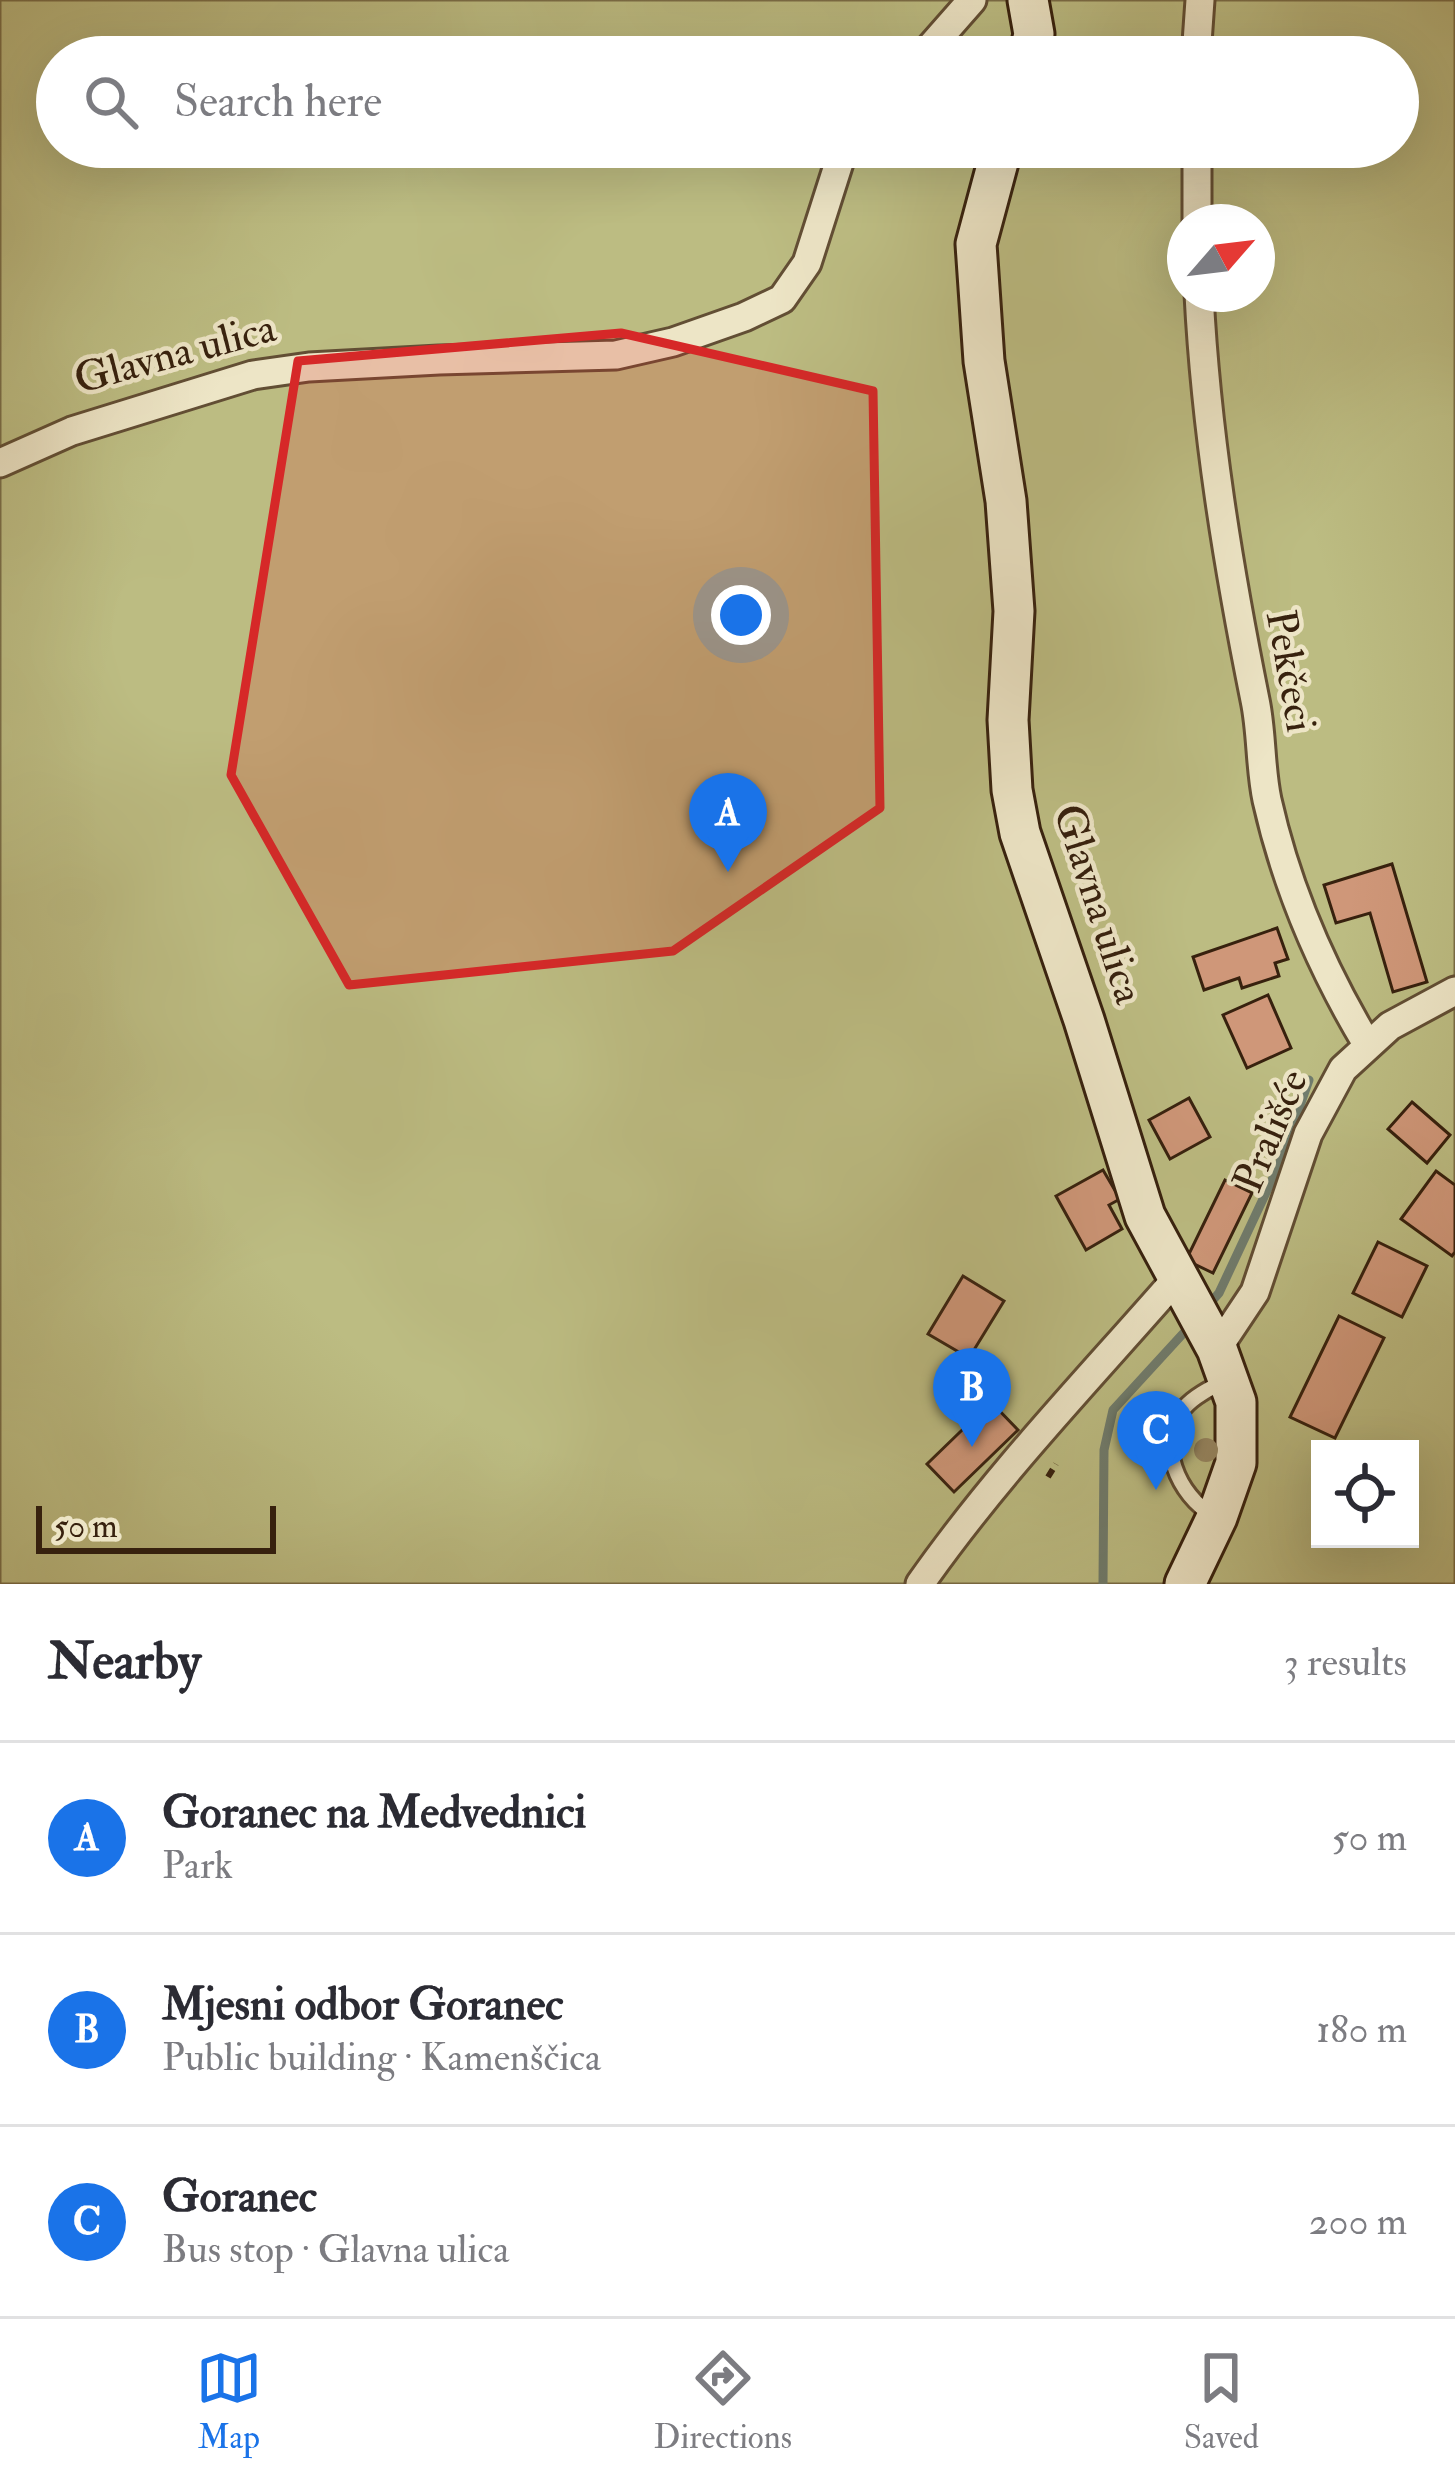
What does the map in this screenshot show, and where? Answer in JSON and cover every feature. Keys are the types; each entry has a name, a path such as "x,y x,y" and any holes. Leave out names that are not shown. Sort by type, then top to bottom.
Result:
{"street":[{"path":"940,36 971,0"},
{"path":"1028,0 1034,36"},
{"path":"1198,36 1201,0"},
{"name":"Glavna ulica","path":"0,463 72,431 253,375 331,366 616,355 744,317 782,299 808,263 837,168"},
{"name":"Glavna ulica","path":"996,168 976,244 985,361 1006,502 1014,610 1008,720 1020,833 1145,1216 1204,1328 1236,1402 1236,1463 1185,1584"},
{"path":"1197,204 1198,168"},
{"name":"Pekčeci","path":"1199,312 1225,555 1258,717 1267,798 1312,934 1334,988 1366,1044"},
{"name":"Prališće","path":"920,1584 1035,1434 1255,1292 1308,1133 1343,1069 1390,1026 1455,991"}],"lane":[{"path":"1204,1328 1183,1408 1173,1427 1172,1456 1194,1505 1216,1517"}],"highlighted area":[{"path":"621,333 873,391 880,808 673,951 349,985 231,775 298,361"}],"green space":[{"path":"0,0 1455,0 1455,1584 0,1584"}],"building":[{"path":"1392,864 1427,982 1393,992 1370,913 1336,923 1324,885"},
{"path":"1277,928 1288,959 1275,963 1279,976 1242,988 1239,978 1204,990 1193,957"},
{"path":"1268,995 1291,1048 1247,1068 1223,1015"},
{"path":"1189,1098 1210,1137 1170,1159 1149,1120"},
{"path":"1412,1102 1450,1135 1427,1163 1388,1129"},
{"path":"1103,1170 1120,1199 1109,1205 1122,1229 1086,1250 1056,1196"},
{"path":"1436,1171 1455,1185 1452,1256 1401,1219"},
{"path":"1225,1180 1252,1193 1213,1273 1186,1260"},
{"path":"1378,1242 1427,1266 1402,1317 1353,1293"},
{"path":"963,1276 1004,1301 969,1358 928,1334"},
{"path":"1339,1316 1384,1338 1335,1438 1290,1417"},
{"path":"991,1402 1018,1430 954,1492 927,1464"}],"waterway":[{"path":"1205,1309 1219,1293 1279,1165 1309,1080"},
{"path":"1103,1584 1104,1450 1113,1410 1190,1326"}],"place":[{"name":"Goranec na Medvednici","path":"728,872"},
{"name":"Mjesni odbor Goranec","path":"972,1447"},
{"name":"Goranec","path":"1156,1490"}]}
